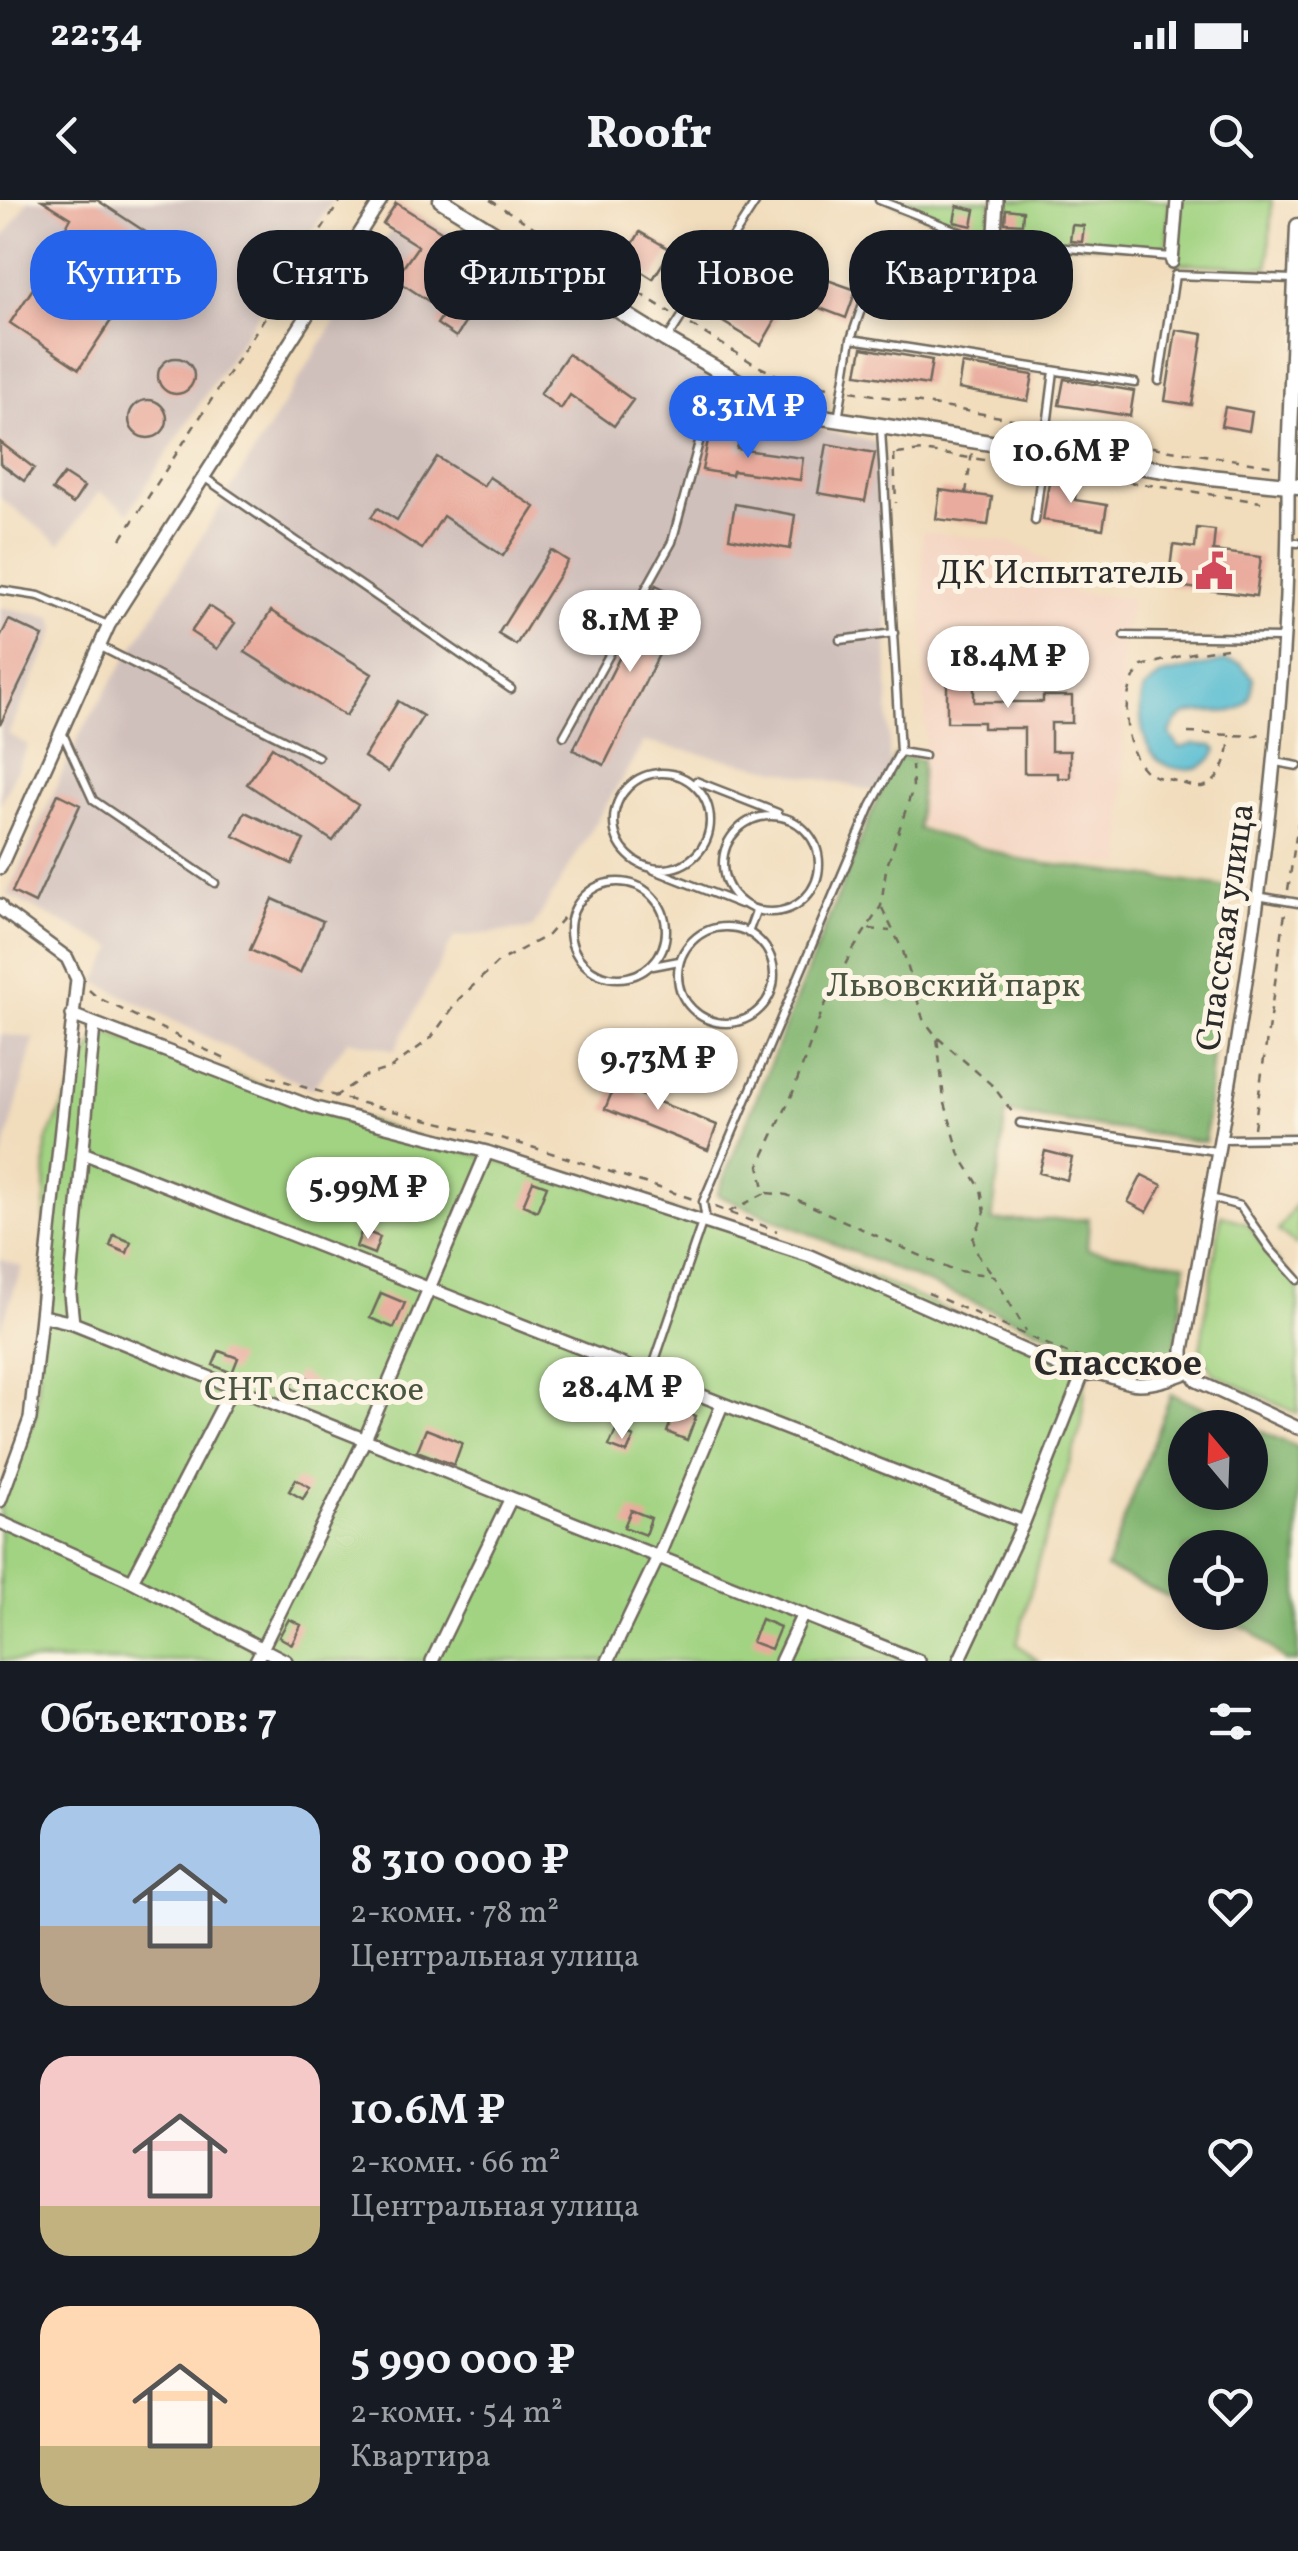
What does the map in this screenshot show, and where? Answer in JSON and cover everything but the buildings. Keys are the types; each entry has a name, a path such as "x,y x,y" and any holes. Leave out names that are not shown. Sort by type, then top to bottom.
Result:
{"street":[{"path":"0,868 109,626 381,200"},
{"path":"441,200 464,206 666,340 788,409 881,428 1293,486 1288,467 1298,226"},
{"path":"995,230 998,200"},
{"path":"1172,259 1176,200"},
{"name":"Спасская улица","path":"1188,1372 1182,1350 1219,1145 1276,762 1293,543 1293,486"},
{"path":"0,904 2,910 67,958 77,979 30,1419 0,1502"},
{"path":"72,1015 312,1107 487,1152 810,1256 1082,1376"},
{"path":"73,1323 70,1294 94,1026"},
{"path":"259,1655 365,1439 487,1152"},
{"path":"84,1153 1024,1522"},
{"path":"43,1316 73,1323 919,1661"},
{"path":"959,1661 1024,1522 1082,1376 1094,1371 1135,1384 1159,1382 1188,1372 1197,1381 1298,1428"},
{"path":"132,1581 232,1388"},
{"path":"608,1661 659,1556 722,1405"},
{"path":"432,1661 511,1498"},
{"path":"0,1522 132,1581 259,1655 286,1661"},
{"path":"781,1661 804,1614"}],"lane":[{"path":"737,230 756,200"},
{"path":"879,200 954,230"},
{"path":"1073,252 1172,259"},
{"path":"1160,381 1176,276 1295,279"},
{"path":"666,340 679,320"},
{"path":"838,421 858,320"},
{"path":"851,340 1135,383"},
{"path":"564,736 672,542 718,370"},
{"path":"1035,521 1054,371"},
{"path":"650,1376 702,1224 703,1202 870,806 900,752 881,428"},
{"path":"204,478 511,689"},
{"path":"0,590 38,596 109,626"},
{"path":"840,640 894,632"},
{"path":"1124,636 1286,638"},
{"path":"100,646 318,757"},
{"path":"62,731 93,800 215,883"},
{"path":"900,752 924,756"},
{"path":"1276,762 1298,766"},
{"path":"651,772 677,773 786,816 807,830 819,852 818,878 805,900 782,912 757,911 648,868 626,854 614,832 615,806 628,784 651,772"},
{"path":"648,868 674,868 696,856 710,835 710,809 698,787 677,773"},
{"path":"757,911 735,898 723,875 724,850 737,828 760,816 786,816"},
{"path":"652,966 665,944 666,918 654,896 632,882 606,882 584,894 570,916 570,941 582,964 604,977 629,978 652,966 679,961"},
{"path":"1256,895 1298,902"},
{"path":"748,932 757,911"},
{"path":"715,927 741,928 762,941 774,964 774,989 760,1011 738,1023 712,1022 690,1009 678,986 679,961 692,939 715,927"},
{"path":"1020,1122 1219,1145 1253,1138 1298,1138"},
{"path":"1210,1198 1240,1206 1270,1250 1298,1280"}],"path":[{"path":"121,539 340,200"},
{"path":"490,200 661,307"},
{"path":"682,320 781,376 1158,448 1288,467"},
{"path":"966,494 974,441"},
{"path":"882,453 922,451 1262,502"},
{"path":"1230,734 1229,756 1209,784 1202,787 1155,776 1142,767 1131,748 1128,708 1130,685 1142,666 1192,653 1233,648 1236,638"},
{"path":"1188,733 1254,736 1280,726"},
{"path":"765,1192 759,1165 786,1109 822,1011 851,953 881,906 886,868 913,788 912,754"},
{"path":"1253,1138 1298,822"},
{"path":"333,1098 365,1076 391,1068 432,1038 458,1000 498,962 548,935 584,894"},
{"path":"881,906 903,951 923,1019 993,1086 1020,1122"},
{"path":"868,929 892,932"},
{"path":"77,979 98,998 242,1066"},
{"path":"937,1036 944,1100 960,1155 981,1189 985,1212 973,1239 978,1255 1028,1334"},
{"path":"260,1073 333,1098 478,1132 703,1202"},
{"path":"729,1212 765,1192 787,1195 952,1270 994,1276"}],"shaded area":[{"path":"29,200 333,200 313,230 237,230 237,320 255,320 129,512 99,492 60,544 0,498 0,243"},
{"path":"405,208 446,230 424,230 424,320 614,320 815,428 884,445 890,794 644,742 532,929 454,937 395,1050 348,1040 312,1089 96,982 115,948 7,895 81,732 336,320 404,320 404,230 391,230"},
{"path":"922,531 1009,543 1030,551 1071,578 1071,592 1132,598 1123,639 1124,865 1026,858 920,825 925,749"},
{"path":"0,607 53,617 56,630 8,734 28,745 0,805"},
{"path":"0,1034 34,1038 0,1168"},
{"path":"0,1259 22,1267 0,1331"}],"green space":[{"path":"888,200 991,200 989,230 951,226"},
{"path":"1002,200 1170,200 1167,248 1073,244 1073,230 1000,230"},
{"path":"1180,200 1272,200 1268,268 1176,263"},
{"name":"Львовский парк","path":"895,755 922,760 918,829 1026,861 1225,887 1205,1142 1006,1113 992,1221 1089,1219 1087,1249 1186,1264 1176,1348 1165,1369 1149,1376 717,1195"},
{"name":"СНТ Спасское","path":"100,1031 422,1139 810,1251 1086,1370 1082,1425 1040,1554 1017,1644 1038,1661 0,1661 0,1501 35,1416 43,1316 46,1142"},
{"path":"1298,1201 1298,1242 1296,1245 1278,1231"},
{"path":"1221,1215 1246,1223 1298,1286 1298,1414 1214,1374 1200,1350"},
{"path":"1171,1394 1209,1410 1168,1410 1168,1510 1268,1510 1268,1434 1298,1447 1298,1661 1285,1661 1251,1630 1268,1630 1268,1530 1168,1530 1168,1596 1106,1568"}],"water":[{"path":"1225,661 1240,664 1253,678 1250,697 1241,707 1229,711 1188,714 1177,721 1170,735 1180,748 1194,744 1217,750 1206,763 1180,769 1163,763 1151,752 1144,735 1144,689 1162,675"}],"place":[{"name":"ДК Испытатель","path":"1214,571"}],"district":[{"name":"Спасское","path":"1118,1362"}]}
